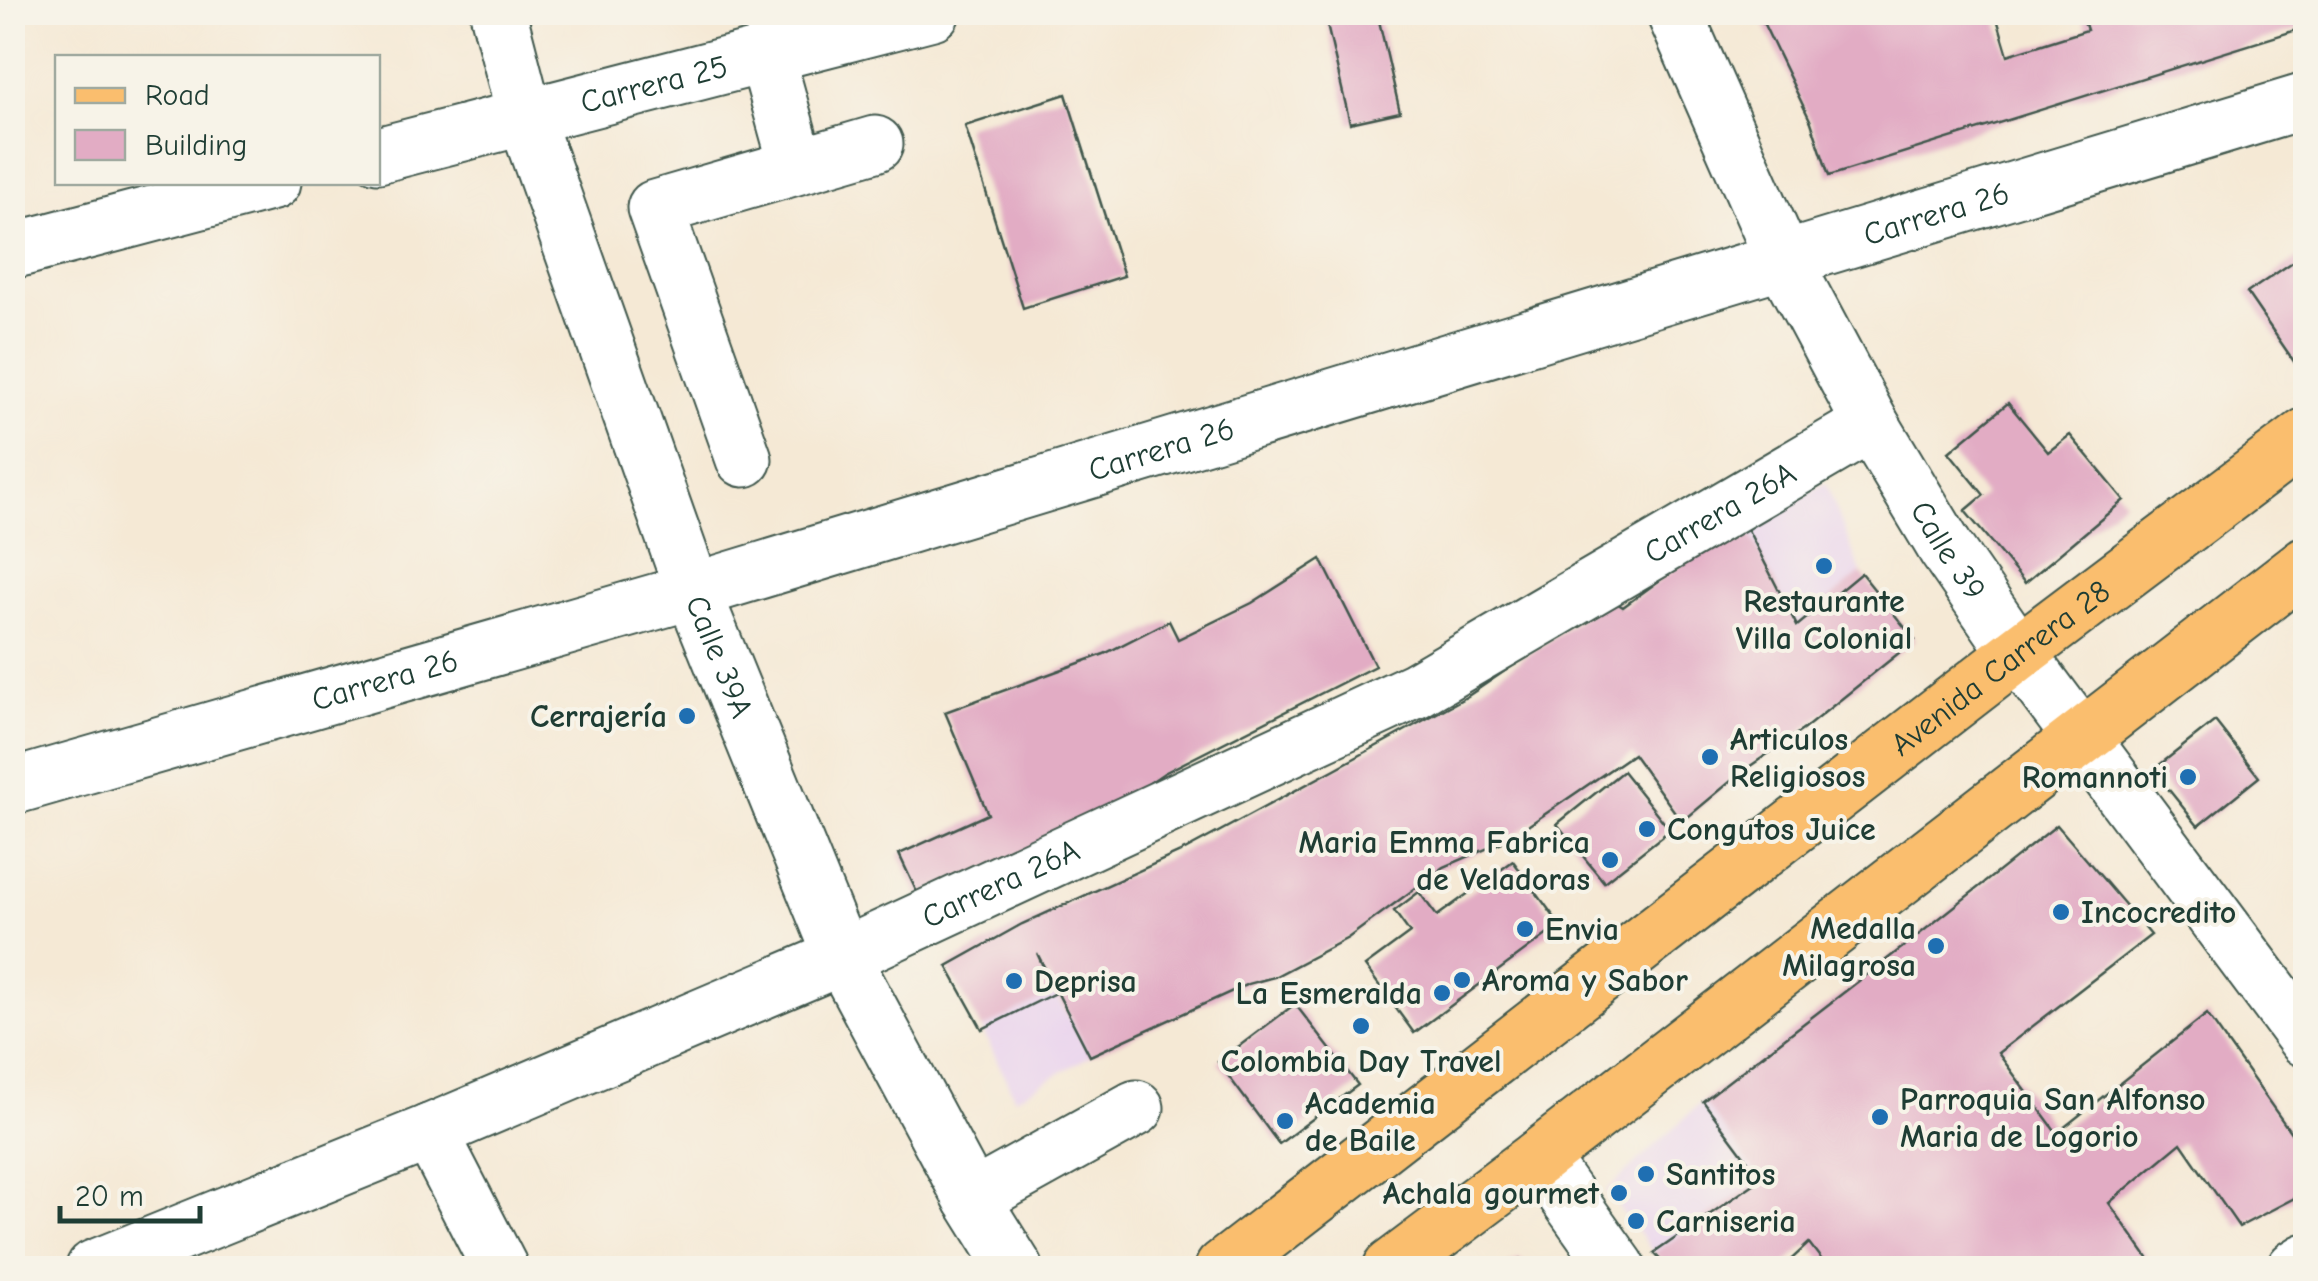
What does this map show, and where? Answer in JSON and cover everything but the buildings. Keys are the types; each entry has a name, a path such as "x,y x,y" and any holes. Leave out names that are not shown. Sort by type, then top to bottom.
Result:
{"main road":[{"name":"Avenida Carrera 28","path":"1224,1268 2018,653 2306,436"},
{"path":"1391,1268 2306,564"}],"street":[{"name":"Calle 39A","path":"498,12 525,116 693,591 842,957 972,1199 1014,1268"},
{"name":"Carrera 25","path":"380,154 932,12"},
{"name":"Calle 39","path":"1674,12 1784,261 1871,424 1946,550 2018,653 2306,1039"},
{"path":"766,54 797,166"},
{"name":"Carrera 26","path":"12,787 693,591 2306,101"},
{"path":"744,458 655,208 876,144"},
{"path":"12,251 262,185"},
{"name":"Carrera 26A","path":"94,1268 430,1132 842,957 1416,690 1871,424"},
{"path":"972,1199 1136,1108"},
{"path":"430,1132 500,1268"},
{"path":"1538,1157 1618,1268"},
{"path":"2295,1268 2306,1261"}],"shaded area":[{"path":"1826,483 1861,573 1797,626 1746,526"},
{"path":"1055,993 1090,1056 1015,1098 982,1029"},
{"path":"1703,1101 1761,1179 1654,1253 1606,1191"}],"place":[{"name":"Restaurante Villa Colonial","path":"1824,566"},
{"name":"Cerrajería","path":"687,716"},
{"name":"Articulos Religiosos","path":"1710,757"},
{"name":"Romannoti","path":"2188,777"},
{"name":"Congutos Juice","path":"1647,829"},
{"name":"Maria Emma Fabrica de Veladoras","path":"1610,860"},
{"name":"Incocredito","path":"2061,912"},
{"name":"Envia","path":"1525,929"},
{"name":"Medalla Milagrosa","path":"1936,946"},
{"name":"Aroma y Sabor","path":"1462,980"},
{"name":"Deprisa","path":"1014,981"},
{"name":"La Esmeralda","path":"1442,993"},
{"name":"Colombia Day Travel","path":"1361,1026"},
{"name":"Parroquia San Alfonso Maria de Logorio","path":"1880,1117"},
{"name":"Academia de Baile","path":"1285,1121"},
{"name":"Santitos","path":"1646,1174"},
{"name":"Achala gourmet","path":"1619,1193"},
{"name":"Carniseria","path":"1636,1221"}]}
